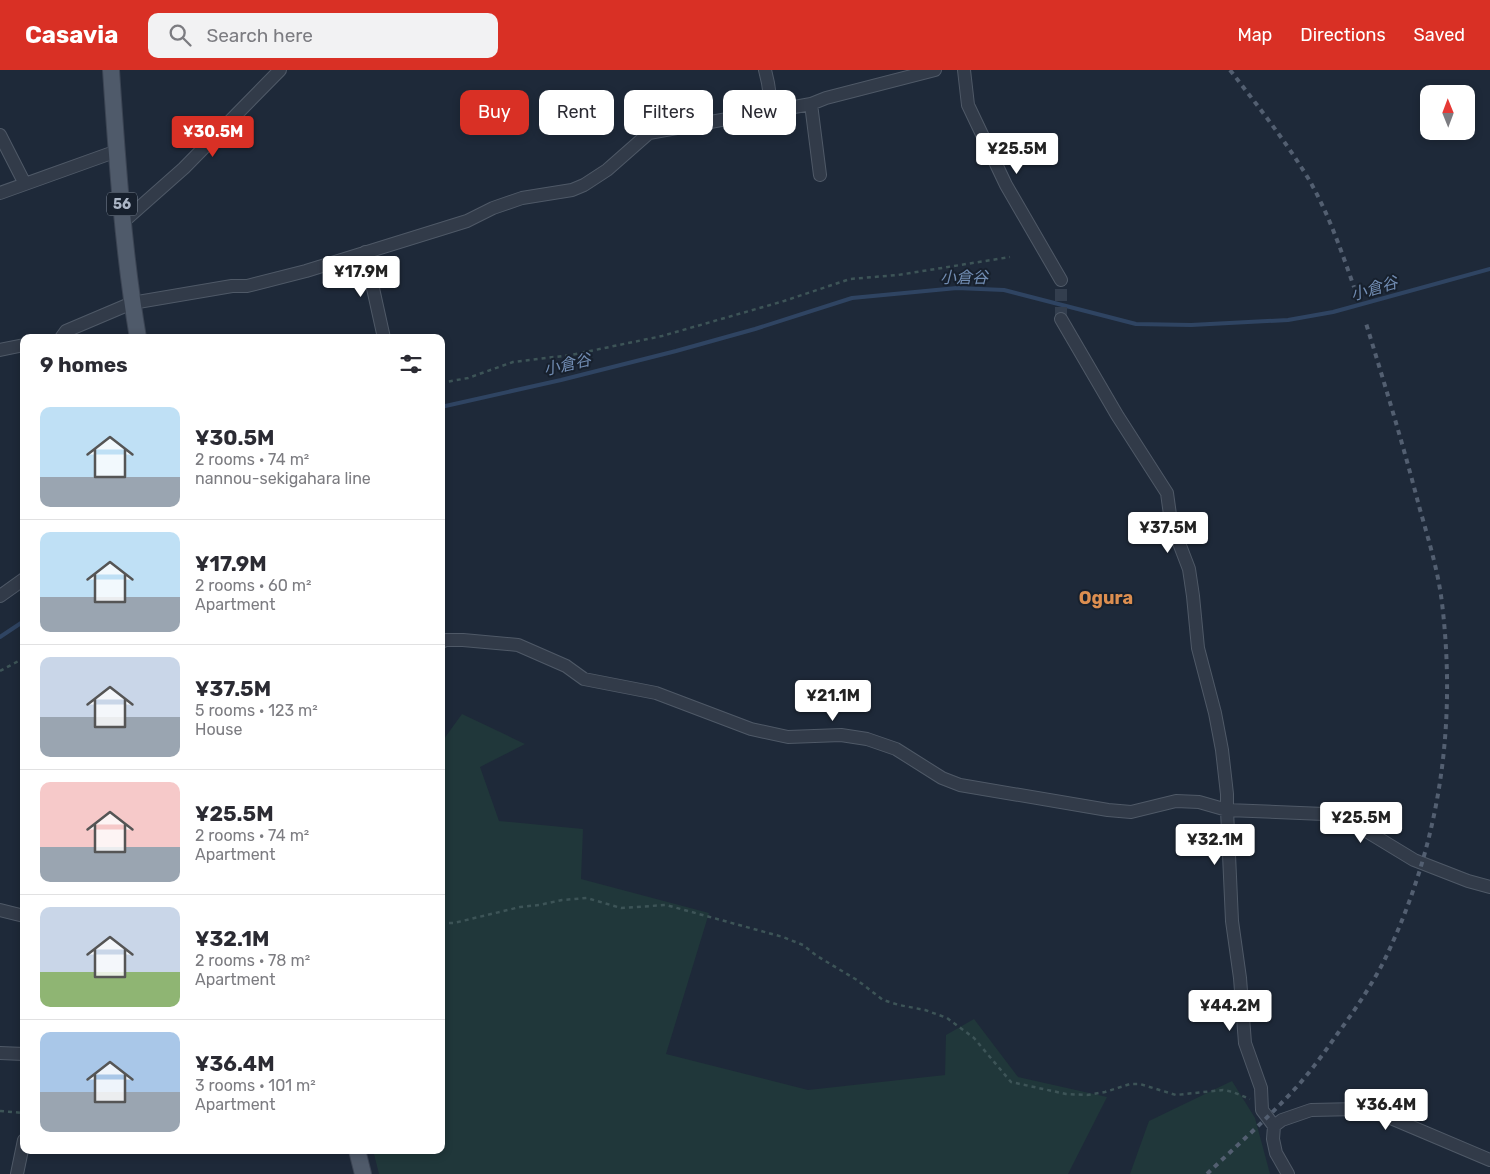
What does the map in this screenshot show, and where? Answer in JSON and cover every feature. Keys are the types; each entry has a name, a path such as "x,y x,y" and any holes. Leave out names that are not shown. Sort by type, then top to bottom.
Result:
{"main road":[{"name":"56","path":"111,70 123,222 137,334"},
{"path":"357,1154 363,1174"}],"street":[{"path":"123,222 184,168 280,70"},
{"path":"764,70 769,90"},
{"path":"796,106 811,104 826,98 935,70"},
{"path":"964,70 968,105 1006,185 1061,280"},
{"path":"811,104 820,175"},
{"path":"62,334 132,303 232,286 247,286 306,271 466,221 493,208 522,198 572,190 607,170 649,133 723,119"},
{"path":"0,135 25,184"},
{"path":"0,193 117,151"},
{"path":"365,252 383,334"},
{"path":"1060,319 1117,416 1166,493 1171,522 1189,570 1198,648 1215,713 1228,794 1227,810 1232,921 1240,978 1245,1043 1261,1088 1262,1110 1274,1126 1273,1139 1276,1153 1288,1174"},
{"path":"0,350 20,346"},
{"path":"0,596 20,582"},
{"path":"445,640 463,640 518,645 566,666 584,678 656,693 750,729 788,737 841,735 867,739 896,749 942,778 960,785 1108,810 1131,812 1176,801 1199,802 1227,810 1324,814 1363,829 1414,860 1468,881 1490,887"},
{"path":"0,910 20,915"},
{"path":"0,1053 20,1054"},
{"path":"1274,1126 1282,1120 1311,1110 1358,1109 1386,1116 1490,1160"},
{"path":"17,1174 21,1154"}],"path":[{"path":"445,382 468,378 513,362 571,354 662,336 784,301 850,279 898,275 1010,256"},
{"path":"0,671 20,660"},
{"path":"445,923 454,923 520,907 540,906 562,900 587,898 621,908 666,905 783,937 803,945 817,956 857,980 883,1000 925,1010 947,1018 974,1038 1011,1082 1066,1094 1087,1095 1105,1092 1130,1084 1140,1084 1176,1095 1223,1090 1253,1100 1262,1110"},
{"path":"0,1111 20,1114"}],"green space":[{"path":"462,714 525,744 480,767 499,821 583,829 581,879 709,913 666,1054 808,1090 945,1075 946,1035 974,1019 1018,1077 1107,1097 1068,1174 379,1174 374,1154 445,1154 445,737"},
{"path":"1232,1081 1255,1118 1270,1174 1130,1174 1149,1121"}],"waterway":[{"name":"小倉谷","path":"445,406 561,380 676,351 755,329 852,298 957,288 1004,290 1136,324 1191,325 1288,320 1333,312 1490,269"},
{"name":"小倉谷","path":"0,637 20,624"}],"tunnel":[{"path":"1061,280 1061,319"}],"railway":[{"path":"1230,70 1280,136 1308,178 1328,218 1354,287"},
{"path":"1207,1174 1292,1092 1322,1056 1374,980 1403,918 1418,875 1430,831 1439,786 1445,742 1447,696 1442,603 1432,554 1365,320"}],"district":[{"name":"Ogura","path":"1106,598"}]}
